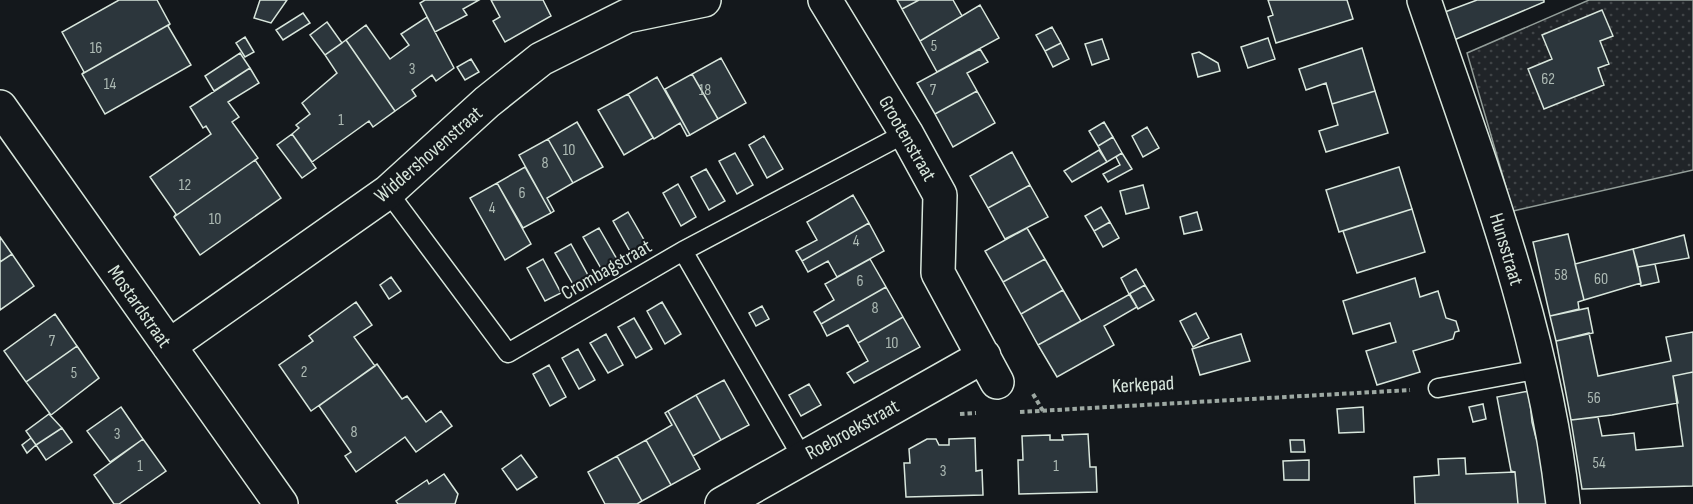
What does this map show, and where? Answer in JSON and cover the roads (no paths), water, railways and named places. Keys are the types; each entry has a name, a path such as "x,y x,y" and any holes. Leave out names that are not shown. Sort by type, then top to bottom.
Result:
{"street":[{"name":"Widdershovenstraat","path":"169,346 388,192 487,102 542,59 623,8 704,0"},
{"name":"Grootenstraat","path":"825,0 906,133 940,195 938,273 991,369"},
{"name":"Hunsstraat","path":"1424,0 1510,255 1540,369 1557,450 1563,504"},
{"name":"Mostardstraat","path":"0,107 281,504"},
{"name":"Roebroekstraat","path":"722,504 802,457 991,369"}],"lane":[{"name":"Crombagstraat","path":"388,192 508,353 682,250 906,133"},
{"path":"682,250 802,457"},
{"path":"1438,388 1540,369"}]}
